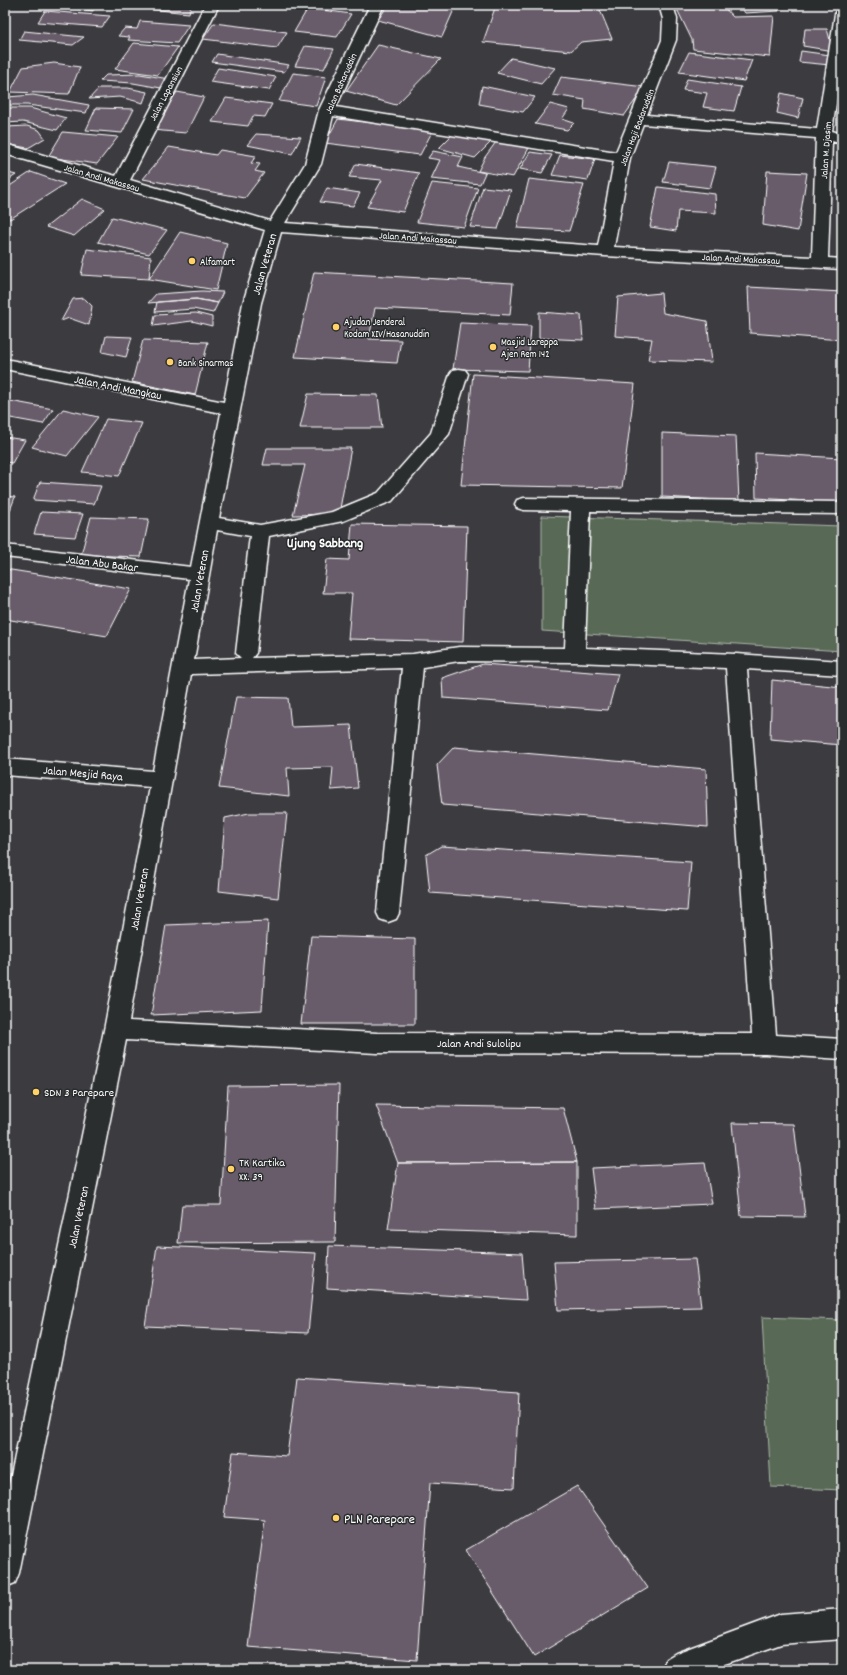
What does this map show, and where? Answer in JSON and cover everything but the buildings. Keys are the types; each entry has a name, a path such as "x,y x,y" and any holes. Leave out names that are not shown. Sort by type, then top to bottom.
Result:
{"street":[{"name":"Jalan Lapansiun","path":"121,182 136,150 212,5"},
{"name":"Jalan Baharuddin","path":"274,227 313,164 327,110 377,5"},
{"name":"Jalan Haji Badaruddin","path":"605,251 622,158 669,40 670,19 666,5"},
{"name":"Jalan M. Djasim","path":"820,263 824,134 842,14"},
{"path":"327,110 622,158"},
{"path":"637,119 824,134 842,139"},
{"name":"Jalan Andi Makassau","path":"5,149 274,227 605,251 842,264"},
{"name":"Jalan Veteran","path":"5,1573 116,1030 209,522 252,303 274,227"},
{"name":"Jalan Andi Mangkau","path":"5,364 231,409"},
{"path":"209,522 239,529 260,531 336,517 385,497 440,434 459,374"},
{"path":"524,504 842,508"},
{"path":"576,655 582,505"},
{"path":"246,653 260,531"},
{"name":"Jalan Abu Bakar","path":"5,551 200,574"},
{"path":"183,667 413,661 459,654 576,655 736,661 842,668"},
{"path":"388,913 413,661"},
{"path":"736,661 765,1044"},
{"name":"Jalan Mesjid Raya","path":"5,767 162,780"},
{"name":"Jalan Andi Sulolipu","path":"116,1030 377,1043 765,1044 842,1049"},
{"path":"677,1670 686,1663 781,1629 842,1624"}],"green space":[{"path":"542,516 842,526 842,651 542,631"},
{"path":"762,1317 842,1320 842,1490 771,1487"}],"place":[{"name":"Alfamart","path":"192,261"},
{"name":"Ajudan Jenderal Kodam XIV/Hasanuddin","path":"336,327"},
{"name":"Masjid Lareppa Ajen Rem 142","path":"493,347"},
{"name":"Bank Sinarmas","path":"170,362"},
{"name":"SDN 3 Parepare","path":"36,1092"},
{"name":"TK Kartika XX. 39","path":"231,1169"},
{"name":"PLN Parepare","path":"336,1518"}],"district":[{"name":"Ujung Sabbang","path":"325,542"}]}
